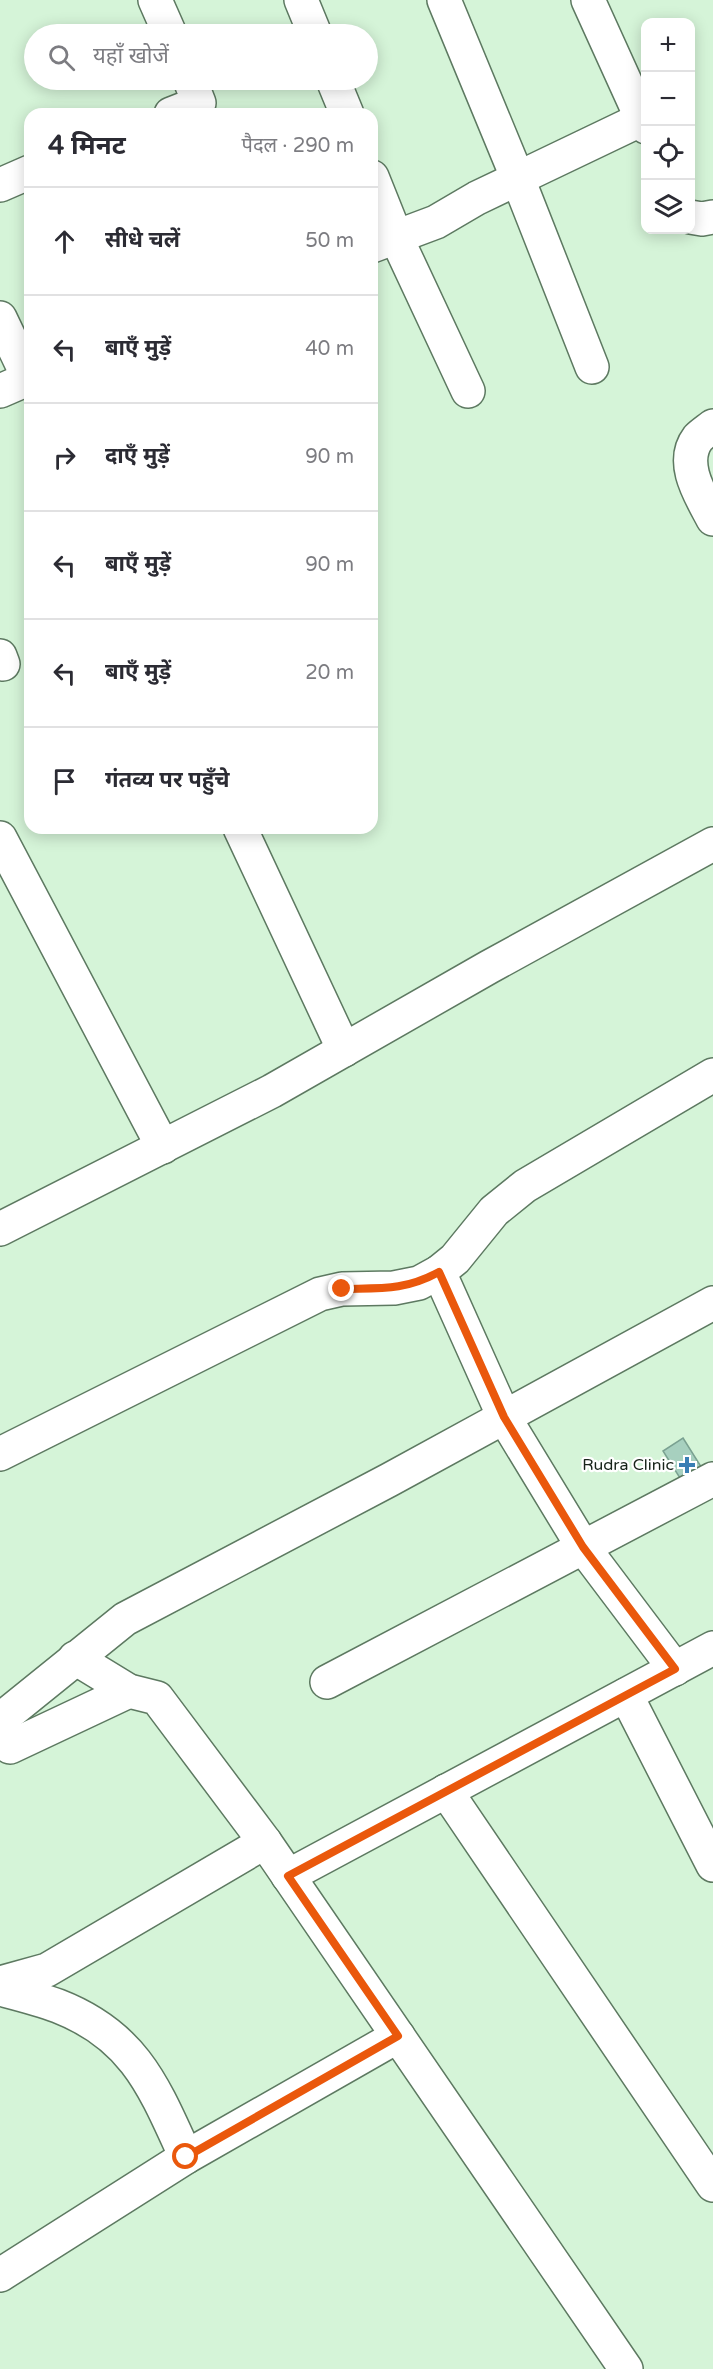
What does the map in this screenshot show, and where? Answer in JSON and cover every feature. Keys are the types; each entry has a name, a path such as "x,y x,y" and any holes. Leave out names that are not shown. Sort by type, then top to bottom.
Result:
{"street":[{"path":"155,0 166,24"},
{"path":"301,0 311,24"},
{"path":"444,0 519,179 592,367"},
{"path":"588,0 641,116"},
{"path":"337,90 345,108"},
{"path":"384,242 436,222 477,198 641,124"},
{"path":"0,184 24,174"},
{"path":"378,210 384,242 468,391"},
{"path":"695,218 713,217"},
{"path":"0,318 22,382"},
{"path":"713,426 697,439 691,456 693,481 713,519"},
{"path":"243,834 344,1050"},
{"path":"0,838 163,1147"},
{"path":"0,1230 272,1091 489,967 713,844"},
{"path":"0,1454 320,1294 342,1289 394,1288 419,1283 439,1272 455,1259 494,1211 525,1186 713,1075"},
{"path":"439,1272 504,1417 583,1547 675,1669"},
{"path":"0,1720 125,1619 713,1303"},
{"path":"327,1682 713,1479"},
{"path":"288,1876 713,1648"},
{"path":"75,1658 129,1691 158,1698 265,1842 626,2369"},
{"path":"0,1735 10,1747 129,1691"},
{"path":"626,1695 713,1865"},
{"path":"446,1791 713,2185"},
{"path":"0,1983 47,1970 265,1842"},
{"path":"0,1989 59,2006 104,2030 127,2050 156,2092 186,2157"},
{"path":"0,2276 186,2157 398,2036"}],"building":[{"path":"683,1438 705,1473 685,1486 663,1451"}],"place":[{"name":"Rudra Clinic","path":"687,1465"}],"route":[{"path":"186,2157 398,2036 288,1876 675,1669 583,1547 504,1417 439,1272 419,1283 394,1288 342,1289"}]}
